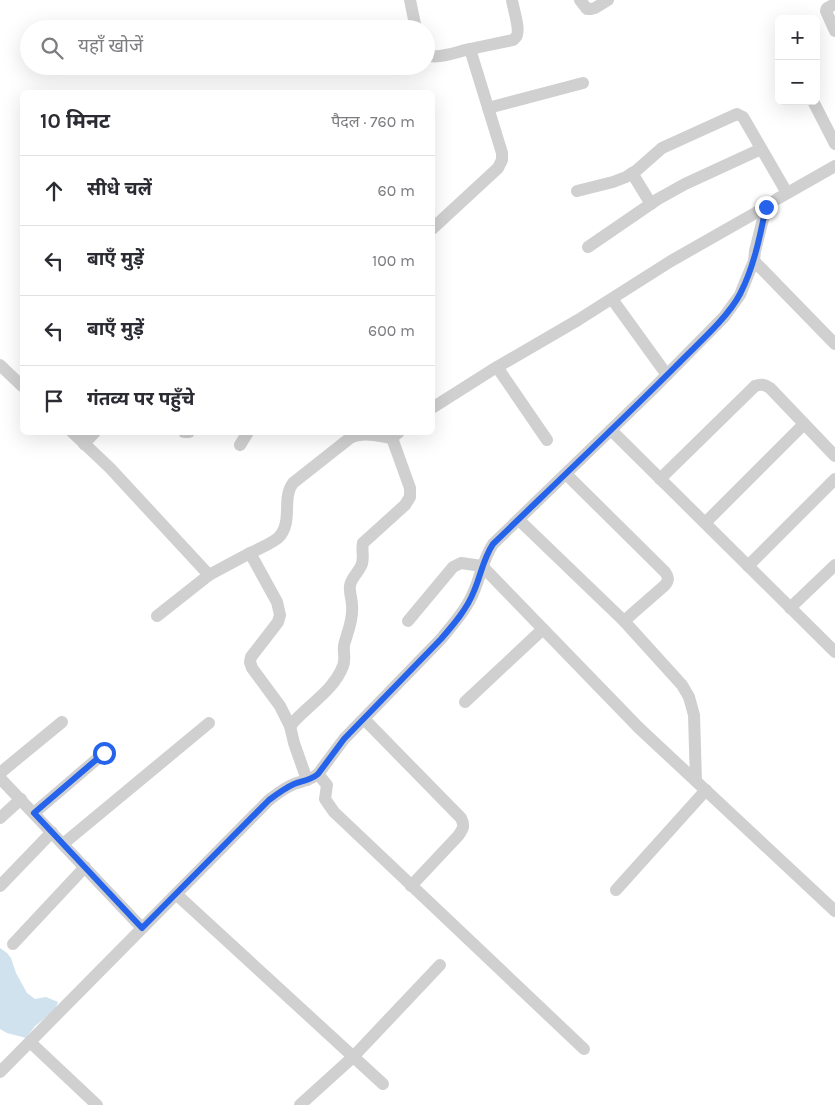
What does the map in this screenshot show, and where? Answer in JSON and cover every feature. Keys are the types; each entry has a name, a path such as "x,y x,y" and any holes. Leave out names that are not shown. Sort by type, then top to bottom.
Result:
{"street":[{"path":"410,0 414,20"},
{"path":"435,57 513,40 516,37 517,27 512,0"},
{"path":"580,0 587,9 591,9 608,0"},
{"path":"835,4 827,8 826,11 835,31"},
{"path":"435,226 498,168 502,160 502,153 470,48"},
{"path":"488,108 583,83"},
{"path":"815,105 835,144"},
{"path":"577,191 613,182 632,173 662,148 737,114 743,117 787,193"},
{"path":"588,247 651,204 685,184 761,149"},
{"path":"435,406 578,320 671,261 835,166"},
{"path":"632,173 651,204"},
{"path":"0,1072 269,800 282,790 312,777 344,739 441,639 467,607 487,553 493,544 724,317 740,295 754,261 766,207"},
{"path":"754,261 835,344"},
{"path":"612,298 667,375"},
{"path":"0,365 20,384"},
{"path":"498,367 547,440"},
{"path":"660,479 755,386 760,384 770,388 835,456"},
{"path":"705,523 804,424"},
{"path":"611,430 835,651"},
{"path":"75,435 110,468 209,575"},
{"path":"84,444 92,435"},
{"path":"240,445 246,435"},
{"path":"157,616 209,575 278,538 287,522 287,495 289,488 356,435"},
{"path":"290,726 328,690 344,665 344,645 351,625 350,585 363,561 363,543 406,505 410,497 410,488 396,435"},
{"path":"566,474 668,577 668,581 664,586 624,621"},
{"path":"748,566 835,479"},
{"path":"518,520 624,621 682,685 689,697 694,715 696,781"},
{"path":"250,553 277,602 280,616 278,622 251,657 250,662 252,668 280,706 290,726 294,743 312,777 327,785 325,799 334,812 584,1049"},
{"path":"408,621 453,567 462,563 482,566 639,728 835,911"},
{"path":"790,608 835,565"},
{"path":"465,702 543,629"},
{"path":"364,718 461,818 463,823 458,836 411,886"},
{"path":"0,773 62,722"},
{"path":"63,844 209,723"},
{"path":"34,813 104,753"},
{"path":"0,778 142,928"},
{"path":"616,890 706,790"},
{"path":"0,818 20,799"},
{"path":"0,886 52,832"},
{"path":"12,944 85,867"},
{"path":"176,894 383,1084"},
{"path":"300,1105 353,1057 440,965"},
{"path":"30,1042 97,1105"}],"water":[{"path":"0,948 11,958 16,973 27,993 35,999 46,997 58,1002 55,1010 35,1026 26,1038 0,1029"}],"route":[{"path":"104,753 34,813 142,928 269,800 282,790 296,783 314,778 318,774 344,739 441,639 467,607 487,553 493,544 652,390 724,317 740,295 754,261 766,207"}]}
